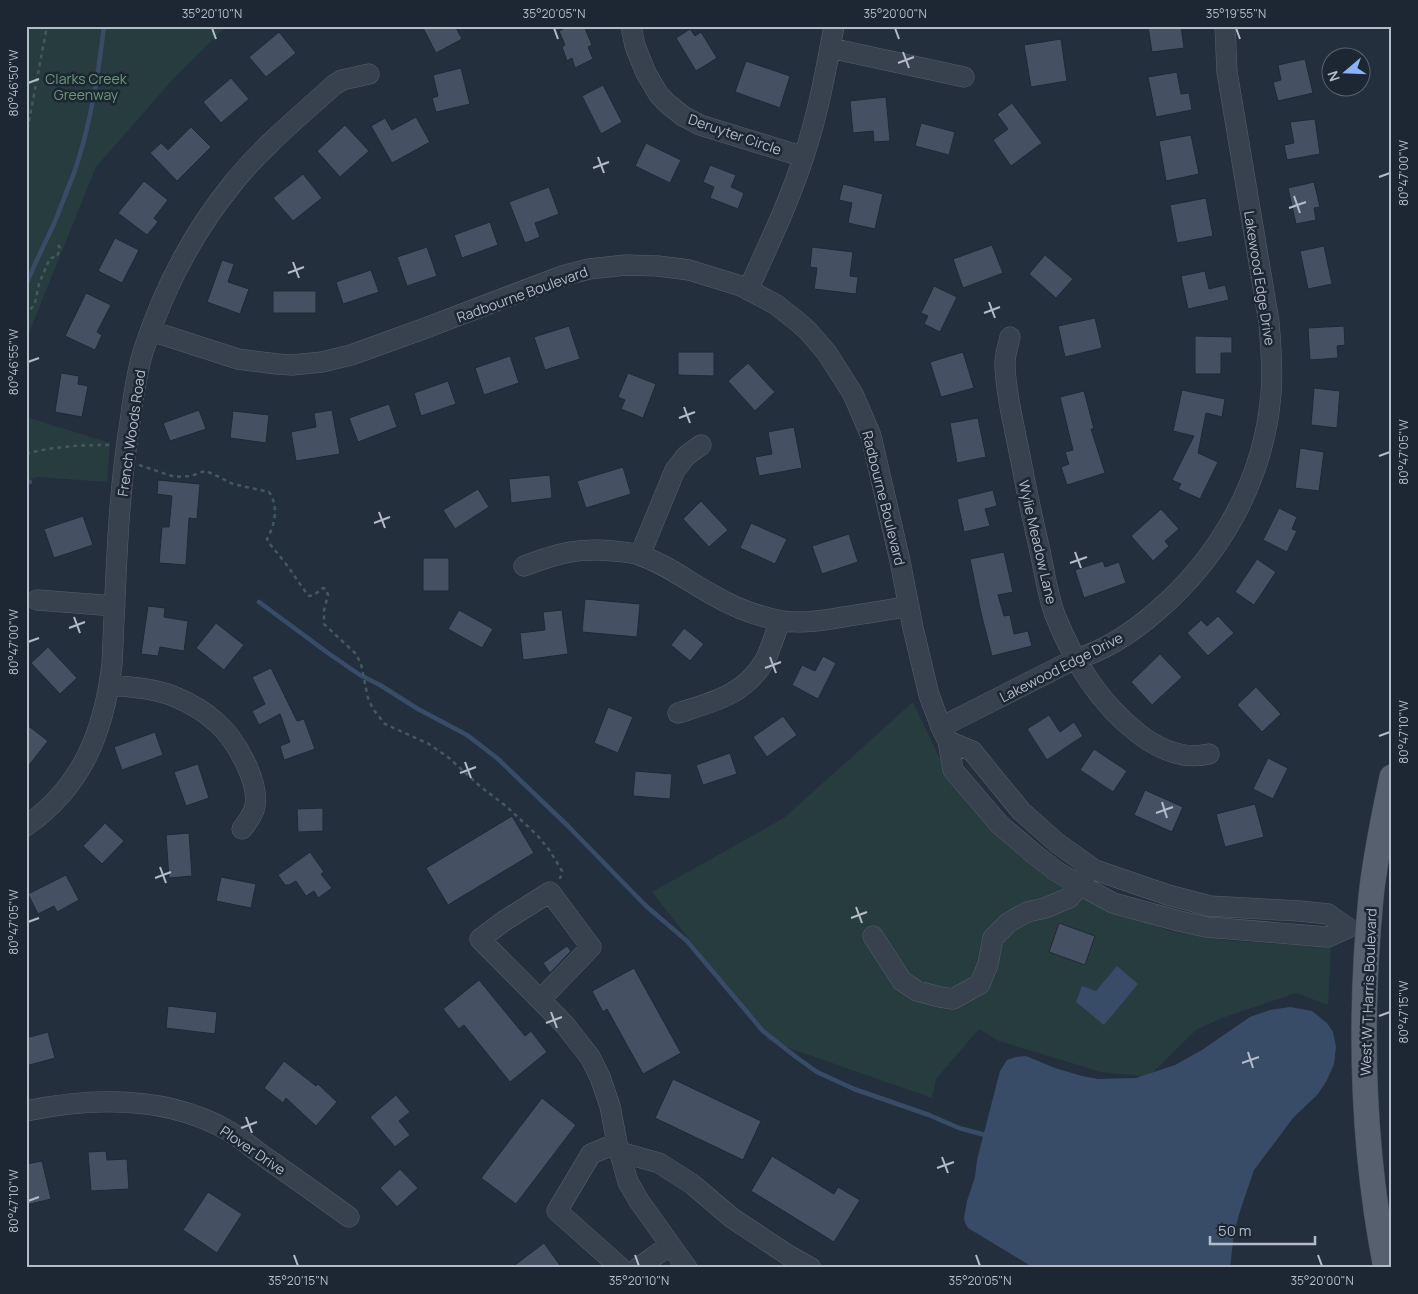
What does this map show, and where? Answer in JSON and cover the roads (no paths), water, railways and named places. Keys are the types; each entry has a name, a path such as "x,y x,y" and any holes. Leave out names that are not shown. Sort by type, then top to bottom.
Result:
{"main road":[{"name":"West W T Harris Boulevard","path":"1386,1268 1375,1201 1367,1114 1364,1068 1366,984 1358,930 1372,896 1392,777"},
{"path":"1364,1068 1381,1146 1392,1216"}],"street":[{"name":"Deruyter Circle","path":"631,26 635,46 646,72 659,95 683,116 700,125 804,158"},
{"path":"748,290 779,222 804,158 815,120 834,26"},
{"name":"Lakewood Edge Drive","path":"945,734 1075,659 1087,656 1118,640 1172,599 1205,562 1226,533 1254,475 1264,441 1271,393 1272,357 1269,322 1227,72 1225,26"},
{"path":"830,48 964,77"},
{"name":"French Woods Road","path":"26,826 50,806 71,782 92,746 102,721 112,664 122,484 126,445 138,371 167,289 186,250 210,213 245,168 334,85 342,80 369,74"},
{"name":"Radbourne Boulevard","path":"151,331 238,359 292,365 322,362 351,355 562,276 589,269 626,265 658,266 689,270 741,286 775,304 808,331 827,353 853,394 871,436 929,695 945,734 953,770 1000,825 1056,871 1113,903 1206,927 1328,937 1358,930"},
{"name":"Wylie Meadow Lane","path":"1010,337 1005,363 1007,390 1025,484 1050,597 1055,614 1075,659 1099,695 1126,723 1147,740 1163,749 1178,754 1193,756 1209,754"},
{"path":"640,555 675,470 686,456 700,445"},
{"path":"524,566 550,556 586,550 626,552 640,555 736,607 780,621 817,622 909,606"},
{"path":"37,600 115,606"},
{"path":"678,713 718,701 734,693 748,682 764,661 780,621"},
{"path":"109,685 151,690 174,696 195,706 215,720 236,746 252,780 255,799 254,808 249,820 242,829"},
{"path":"945,734 972,750 1021,811 1056,842 1089,866 1133,884 1210,906 1299,910 1328,914 1358,930"},
{"path":"873,936 902,981 917,991 953,999 980,984 988,964 993,938 1008,923 1027,912 1045,908 1069,898 1080,885 1089,866"},
{"path":"540,1000 591,947 550,892 504,921 480,939 540,1000 565,1025 590,1057 600,1076 610,1106 628,1182 638,1201 687,1268"},
{"name":"Plover Drive","path":"26,1111 73,1103 109,1101 165,1108 201,1118 229,1132 349,1217"},
{"path":"621,1268 557,1211 591,1154 619,1147 660,1163 692,1184 732,1218 811,1268"},
{"path":"638,1268 670,1245"}],"water":[{"path":"1117,966 1138,984 1104,1025 1076,1002 1082,986 1096,991"},
{"path":"1290,1007 1312,1011 1327,1023 1333,1032 1336,1047 1334,1064 1318,1094 1293,1118 1254,1170 1234,1233 1230,1268 1034,1268 968,1228 964,1218 967,1201 975,1177 977,1160 1000,1071 1007,1060 1026,1056 1055,1068 1082,1076 1098,1079 1136,1078 1175,1065 1202,1050 1250,1017 1270,1010"}],"waterway":[{"path":"26,285 56,220 79,158 93,102 104,26"},
{"path":"26,481 30,482"},
{"path":"259,602 360,675 467,735 497,758 567,825 646,906 687,941 763,1031 796,1057 817,1072 854,1089 929,1115 959,1128 989,1136"}],"park label":[{"name":"Clarks Creek Greenway","path":"86,86"}]}
